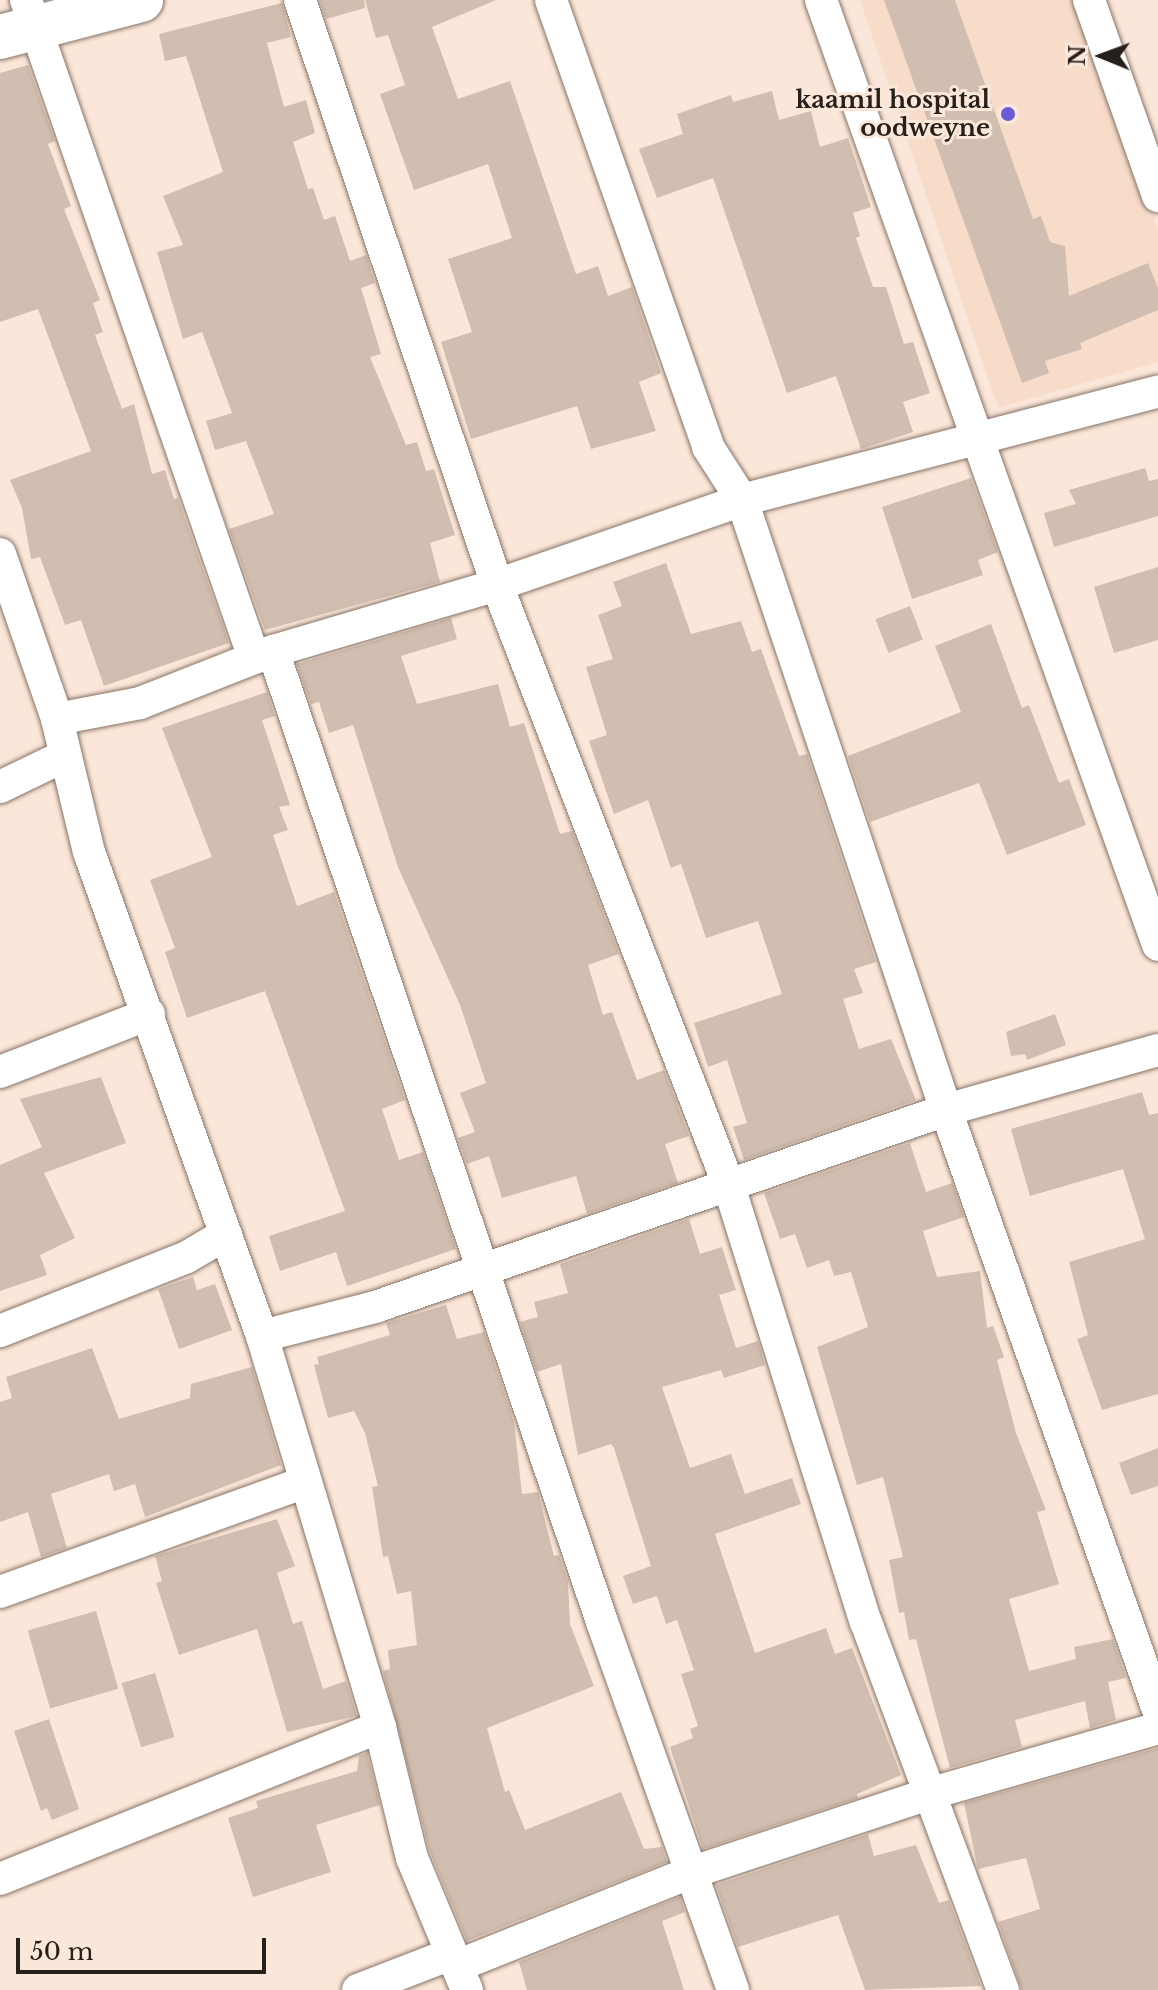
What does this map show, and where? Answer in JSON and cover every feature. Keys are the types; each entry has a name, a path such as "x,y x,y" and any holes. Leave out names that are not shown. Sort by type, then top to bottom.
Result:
{"street":[{"path":"141,0 20,21 264,655 484,1269 690,1873 733,1990"},
{"path":"300,0 497,585 729,1186 866,1622 1003,1990"},
{"path":"551,0 708,447 742,500 946,1110 1158,1710"},
{"path":"821,0 1158,945"},
{"path":"1089,0 1158,196"},
{"path":"57,719 140,703 264,655 497,585 742,500 979,441 1158,392"},
{"path":"0,554 57,719 89,852 262,1336 303,1483 380,1727 412,1858 459,1970"},
{"path":"0,787 64,756"},
{"path":"0,1072 149,1014"},
{"path":"262,1336 375,1307 946,1110 1158,1050"},
{"path":"0,1331 187,1257 226,1234"},
{"path":"0,1592 303,1483"},
{"path":"0,1879 380,1727"},
{"path":"358,1990 459,1970 690,1873 932,1793 1158,1728"}],"shaded area":[{"name":"kaamil hospital oodweyne","path":"860,0 1077,0 1158,228 1158,362 998,408"}],"building":[{"path":"320,0 364,0 365,8 326,19"},
{"path":"365,0 496,0 432,27 458,99 510,81 576,274 598,266 608,296 632,287 661,373 639,382 656,431 591,449 577,406 471,439 441,342 472,332 448,259 512,238 488,164 414,190 380,94 405,85 388,35 376,38"},
{"path":"884,0 955,0 1033,219 1041,216 1050,242 1065,246 1069,296 1148,263 1158,288 1158,310 1080,343 1082,349 1045,361 1049,373 1022,383"},
{"path":"282,3 291,37 267,43 284,107 306,100 315,133 293,142 308,189 313,188 324,220 335,216 350,261 366,255 375,283 361,288 381,354 370,357 406,445 417,442 426,471 434,469 455,535 430,543 440,582 265,630 229,529 274,514 246,441 215,450 206,421 232,413 202,332 183,339 157,252 183,245 163,196 223,172 186,56 165,61 159,34"},
{"path":"28,65 55,141 48,144 71,206 64,209 100,300 93,303 103,332 95,335 122,409 134,404 152,474 165,470 174,499 178,498 229,643 104,686 81,620 65,625 40,557 31,559 22,508 10,480 91,451 38,309 0,322 0,73"},
{"path":"772,91 779,120 811,111 820,147 848,138 871,207 853,213 860,236 856,238 873,287 886,287 904,344 913,342 930,393 903,402 913,432 861,449 836,376 787,393 713,178 657,198 639,149 683,134 677,114 731,95 733,102"},
{"path":"1145,468 1149,481 1158,479 1158,516 1054,547 1044,513 1076,504 1069,490"},
{"path":"971,478 998,552 978,560 983,575 912,599 882,507"},
{"path":"666,563 691,634 741,621 752,652 761,649 799,756 807,754 876,962 854,969 863,993 843,999 859,1049 891,1039 916,1100 744,1160 733,1127 747,1123 727,1060 708,1067 694,1023 782,994 758,921 706,938 681,864 671,868 648,800 614,814 589,741 607,735 586,667 613,659 598,615 622,606 613,582"},
{"path":"1158,567 1158,640 1114,653 1094,587"},
{"path":"910,606 923,640 888,653 875,619"},
{"path":"451,618 457,639 401,656 417,704 498,684 510,727 524,723 560,834 572,831 619,954 588,965 603,1015 612,1012 637,1080 664,1070 689,1136 665,1144 678,1183 587,1214 576,1176 502,1198 489,1156 467,1164 458,1138 475,1132 460,1093 486,1083 460,1005 398,867 353,725 329,733 319,702 311,704 297,664"},
{"path":"991,624 1022,708 1029,705 1059,783 1069,779 1086,825 1007,855 979,783 870,822 848,756 961,712 935,646"},
{"path":"267,692 275,716 262,720 290,805 279,807 288,830 273,835 297,906 334,892 405,1100 382,1109 399,1160 423,1152 456,1249 347,1286 336,1252 280,1271 269,1236 345,1211 265,991 187,1018 165,952 175,948 150,880 212,857 162,728"},
{"path":"1055,1014 1066,1045 1027,1060 1025,1054 1011,1056 1006,1032"},
{"path":"101,1077 126,1143 44,1173 75,1238 40,1255 47,1275 0,1291 0,1165 42,1147 20,1099"},
{"path":"1142,1092 1149,1115 1158,1113 1158,1394 1102,1410 1077,1339 1088,1335 1069,1262 1145,1239 1123,1169 1030,1196 1011,1129"},
{"path":"910,1143 926,1192 952,1183 964,1217 923,1231 937,1277 980,1271 987,1328 993,1326 1004,1357 997,1360 1016,1433 1046,1510 1037,1512 1059,1584 1009,1599 1029,1671 1076,1659 1074,1647 1113,1639 1126,1678 1108,1682 1116,1720 1090,1728 1085,1701 1015,1720 1022,1747 950,1768 916,1639 909,1640 904,1612 899,1613 889,1560 903,1557 883,1477 857,1485 817,1347 868,1327 851,1272 834,1276 829,1260 807,1268 795,1234 780,1239 764,1193"},
{"path":"689,1219 700,1254 722,1247 736,1290 719,1295 736,1348 758,1341 765,1365 724,1378 721,1370 662,1387 690,1468 731,1454 745,1494 792,1478 801,1504 715,1534 755,1653 826,1628 835,1654 852,1648 901,1775 857,1794 858,1798 703,1849 670,1747 693,1738 690,1729 698,1726 681,1674 694,1670 677,1620 666,1624 657,1596 633,1604 623,1576 651,1566 614,1448 611,1444 578,1455 561,1364 537,1372 520,1322 538,1317 534,1302 568,1293 560,1264"},
{"path":"193,1277 197,1290 215,1284 232,1330 179,1349 158,1289"},
{"path":"446,1305 457,1339 484,1332 514,1422 522,1494 538,1492 554,1556 559,1555 568,1582 570,1624 594,1686 487,1728 505,1792 509,1790 525,1830 621,1792 644,1849 662,1847 667,1862 467,1941 430,1852 383,1671 390,1669 388,1650 417,1645 411,1591 397,1594 388,1556 383,1557 372,1487 378,1486 365,1433 354,1411 328,1418 314,1365 319,1364 317,1357 390,1335 386,1323"},
{"path":"92,1348 119,1419 190,1398 191,1384 252,1367 281,1465 145,1517 135,1484 114,1491 109,1474 51,1494 67,1548 41,1557 28,1512 0,1522 0,1402 12,1398 6,1377"},
{"path":"1158,1448 1158,1486 1131,1495 1119,1463"},
{"path":"277,1519 295,1566 277,1573 293,1624 302,1621 323,1689 346,1681 357,1716 287,1732 257,1629 179,1655 156,1583 162,1581 155,1556"},
{"path":"96,1611 118,1689 50,1708 28,1631"},
{"path":"155,1673 175,1737 141,1747 122,1683"},
{"path":"49,1719 79,1809 52,1820 47,1808 41,1811 14,1731"},
{"path":"1158,1748 1158,1990 1022,1990 998,1922 1040,1909 1026,1858 978,1869 964,1803"},
{"path":"367,1753 380,1805 316,1825 331,1872 253,1897 228,1818 258,1808 256,1801 357,1771 359,1756"},
{"path":"868,1834 874,1856 916,1845 939,1903 949,1900 981,1986 865,1990 838,1915 738,1947 716,1885"},
{"path":"680,1897 685,1912 662,1921 684,1990 527,1990 519,1962"}],"place":[{"name":"kaamil hospital oodweyne","path":"1008,114"}]}
